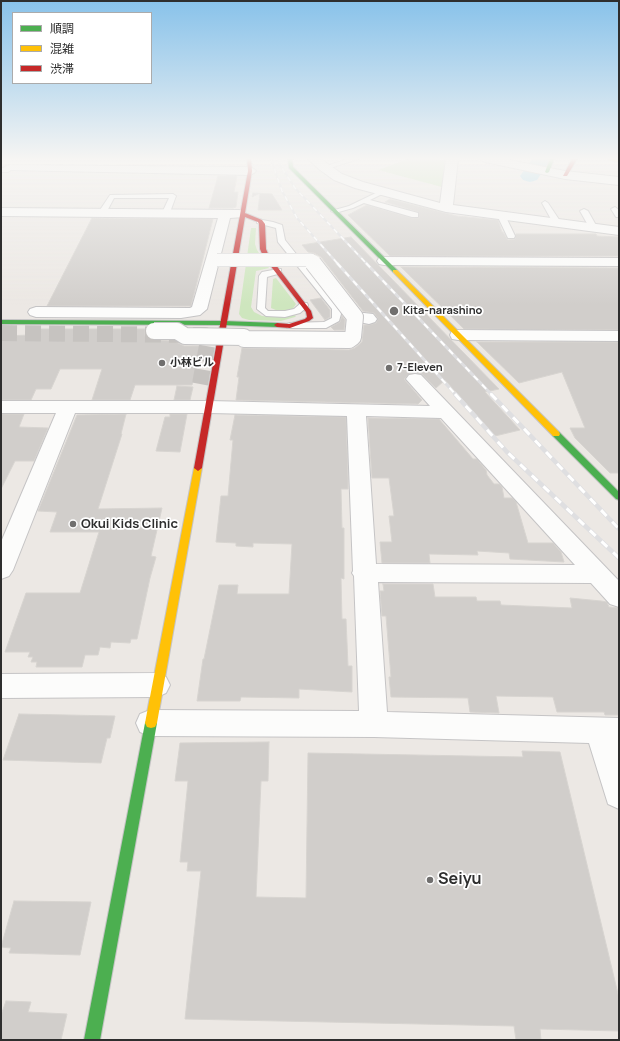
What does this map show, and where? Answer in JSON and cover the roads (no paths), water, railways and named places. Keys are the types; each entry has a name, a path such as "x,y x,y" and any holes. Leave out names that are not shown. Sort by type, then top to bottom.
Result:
{"street":[{"path":"92,1040 210,407 243,208"},
{"path":"332,208 458,335 614,488 619,497"},
{"path":"446,208 556,221 619,231"},
{"path":"1,212 242,214 260,221 263,249 266,256 310,312 310,318 290,326 222,330 1,322"},
{"path":"36,312 194,312 199,309 224,218"},
{"path":"154,331 177,331 184,336 222,330 244,337 244,339 350,340 353,337 362,318 311,260 217,260"},
{"path":"384,261 619,262"},
{"path":"458,335 619,336"},
{"path":"415,379 619,597"},
{"path":"1,407 210,407 445,412"},
{"path":"1,570 68,408"},
{"path":"356,410 364,572 374,724"},
{"path":"364,572 597,574"},
{"path":"1,686 157,685"},
{"path":"150,723 374,724 610,731 619,794"}],"lane":[{"path":"102,213 105,208"},
{"path":"166,213 168,208"},
{"path":"335,211 349,208"},
{"path":"388,208 415,215"},
{"path":"548,208 556,221"},
{"path":"584,211 593,227"},
{"path":"501,215 511,236"},
{"path":"260,221 274,224 279,227 281,240 336,309 338,314 336,319 326,325 290,326"},
{"path":"278,271 265,274 263,276 262,309 266,312 285,314 297,311 304,305"}],"tunnel":[{"path":"1,333 205,335 208,340 200,384"}],"railway":[{"path":"291,208 297,218 338,264"},
{"path":"314,208 367,264"},
{"path":"337,263 456,395"},
{"path":"366,263 492,395"},
{"path":"455,394 507,452 619,558"},
{"path":"491,394 619,529"}],"place":[{"name":"Kita-narashino","path":"394,311"},
{"name":"小林ビル","path":"162,363"},
{"name":"7-Eleven","path":"389,368"},
{"name":"Okui Kids Clinic","path":"73,524"},
{"name":"Seiyu","path":"430,880"}]}
